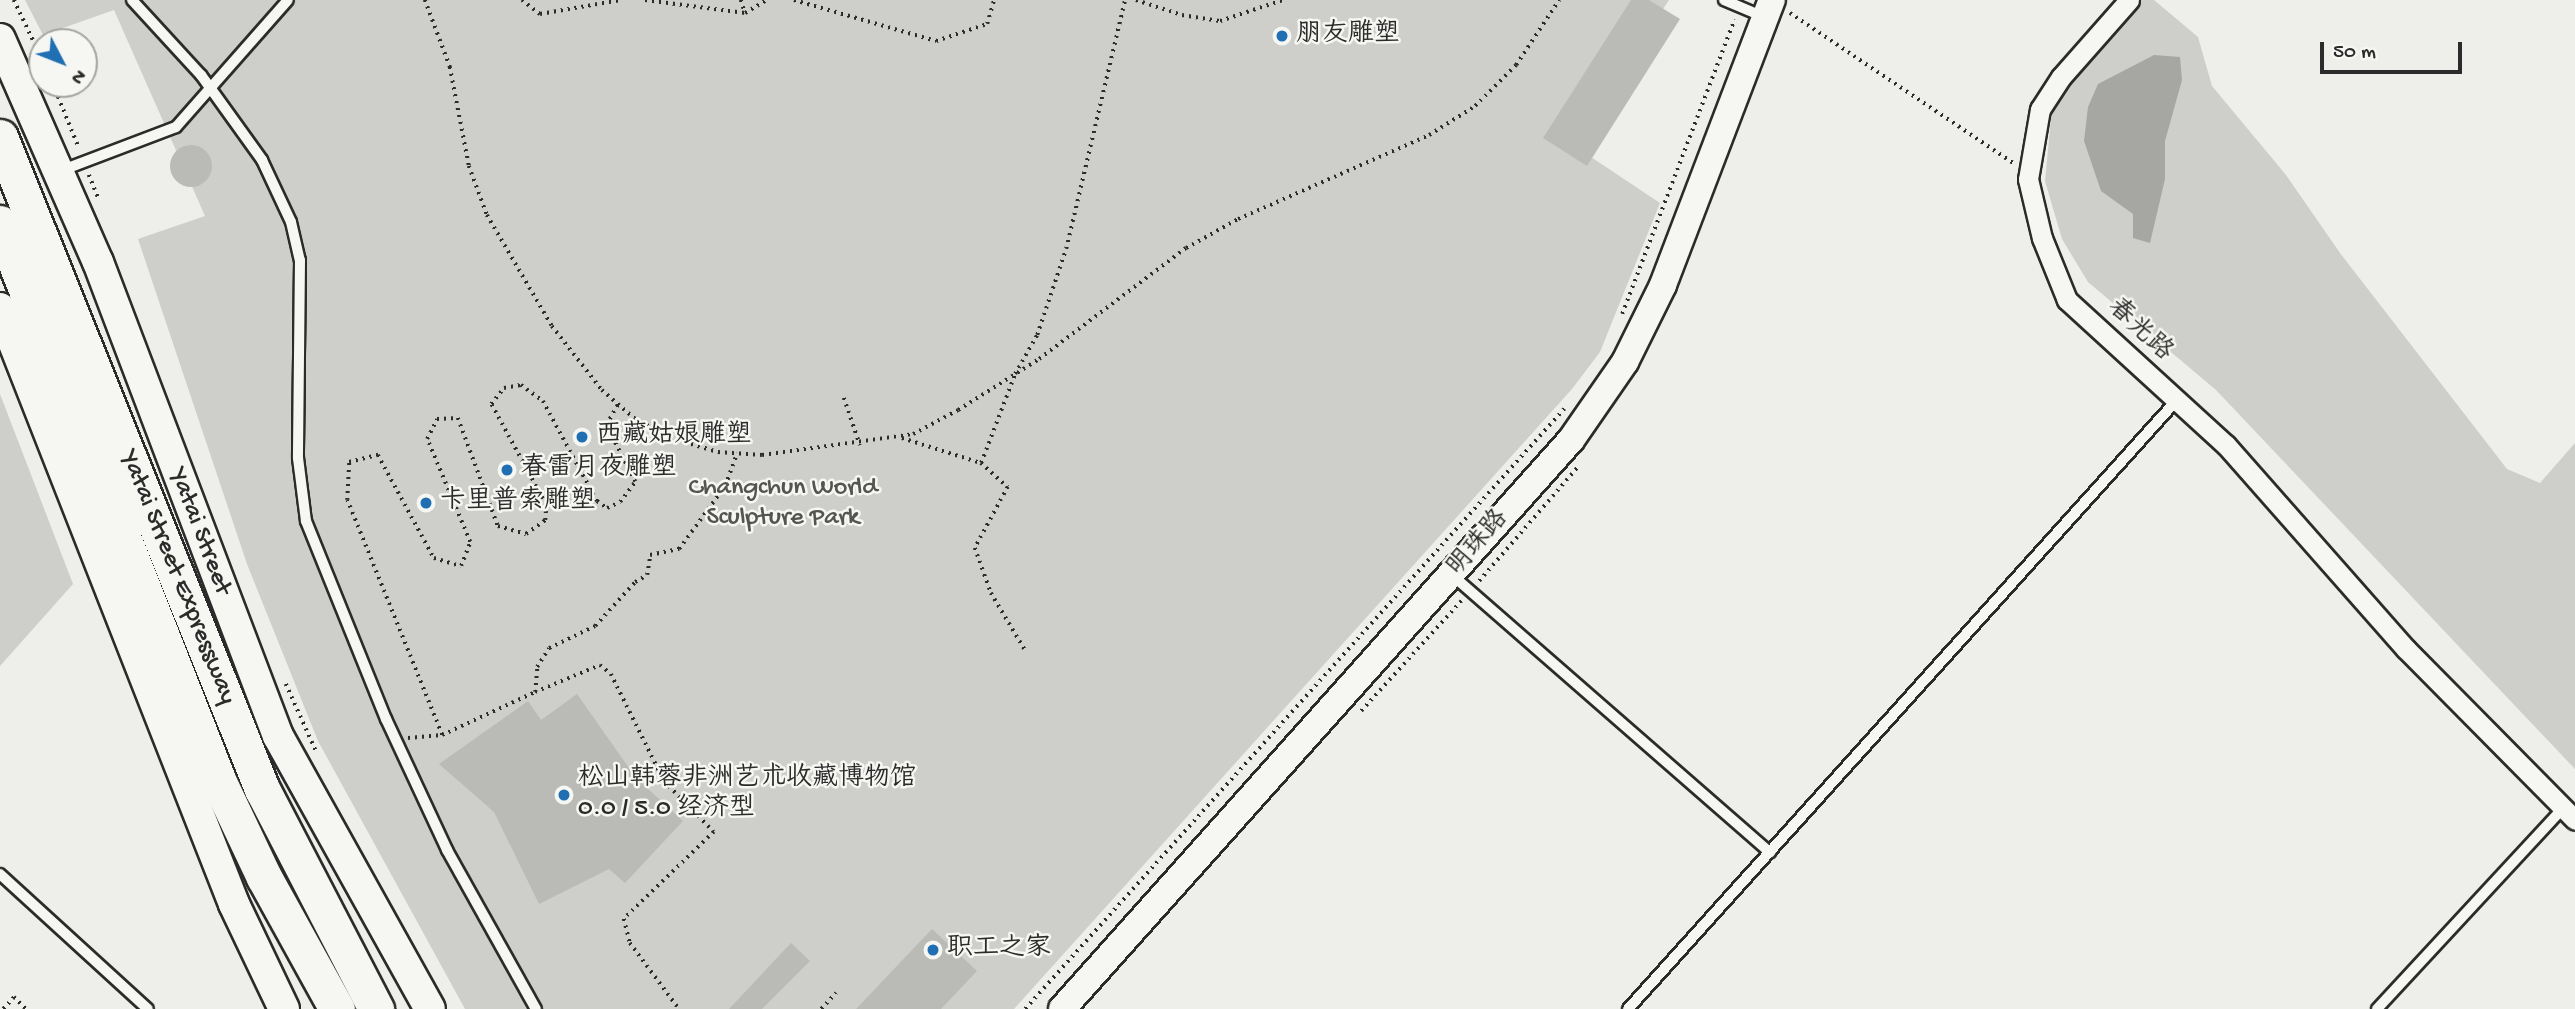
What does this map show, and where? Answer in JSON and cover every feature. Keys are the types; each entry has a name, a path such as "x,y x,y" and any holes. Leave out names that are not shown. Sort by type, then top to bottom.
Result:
{"highway":[{"name":"Yatai Street Expressway","path":"0,137 262,789 376,1009"},
{"name":"Yatai Street Expressway","path":"0,223 176,679 264,877 337,1009"}],"main road":[{"name":"Yatai Street","path":"0,39 72,167 278,736 430,1009"},
{"path":"0,308 234,904 284,1009"}],"street":[{"name":"春光路","path":"2129,0 2061,77 2040,109 2029,174 2042,238 2067,300 2226,444 2406,649 2569,813"},
{"name":"明珠路","path":"1062,1009 1572,440 1625,362 1663,285 1775,9"}],"lane":[{"path":"132,0 211,89 262,160 290,222 300,260 298,445 306,521 396,739 447,850 536,1009"},
{"path":"72,167 176,127 288,0"},
{"path":"1724,0 1737,5 1775,9"},
{"path":"1628,1009 2176,401"},
{"path":"1452,575 1770,852"},
{"path":"2377,1009 2569,813"},
{"path":"0,874 148,1009"}],"path":[{"path":"14,0 28,30"},
{"path":"425,0 450,67 469,166 487,215 552,326 618,404 671,438 737,453 860,445 898,437 947,416 1015,374 1185,248 1238,219 1429,135 1475,106 1516,65 1559,0"},
{"path":"522,0 540,14 621,0"},
{"path":"645,0 745,13 767,0"},
{"path":"741,0 745,13"},
{"path":"794,0 936,41 987,24 993,0"},
{"path":"981,463 1015,374 1037,335 1066,249 1125,0"},
{"path":"1136,0 1182,15 1220,21 1283,0"},
{"path":"1620,319 1728,40 1737,5"},
{"path":"1775,9 2029,174"},
{"path":"56,98 72,167 99,200"},
{"path":"442,735 347,500 349,461 378,455 434,558 461,566 470,542 427,439 437,419 458,418 498,526 526,534 545,520 546,505 491,404 504,388 521,386 543,401 597,501 607,508 620,502 635,482 606,425 618,404"},
{"path":"844,398 860,445"},
{"path":"1025,1009 1566,406"},
{"path":"898,437 981,463 1008,487 975,548 991,593 1025,650"},
{"path":"536,692 537,667 549,648 595,626 635,582 647,575 650,555 679,549 725,486 737,453"},
{"path":"396,739 442,735 600,665 611,674 664,781 714,832 624,919 630,943 679,1009"},
{"path":"285,681 317,753"},
{"path":"821,1009 836,993"},
{"path":"2,1009 14,997 26,1009"}],"green space":[{"name":"Changchun World Sculpture Park","path":"25,0 1669,0 1573,145 1660,203 1600,352 1572,389 1014,1009 465,1009 318,741 247,564 138,239 205,216 114,10 63,28 39,28"},
{"path":"2140,0 2154,0 2198,37 2212,86 2286,175 2340,253 2507,469 2540,483 2575,443 2575,769 2216,390 2088,282 2062,239 2045,181 2052,108"},
{"path":"0,394 73,584 0,666"}],"shaded area":[{"path":"2154,55 2180,57 2182,80 2165,141 2165,179 2150,243 2133,238 2133,214 2101,191 2084,141 2088,107 2098,84"}],"building":[{"path":"1631,0 1649,0 1680,19 1587,166 1543,138"},
{"path":"191,145 206,151 212,166 206,181 191,187 176,181 170,166 176,151"},
{"name":"松山韩蓉非洲艺术收藏博物馆 0.0 / 5.0 经济型","path":"577,694 636,778 683,821 625,883 609,869 539,904 494,812 439,764 528,701 541,720"},
{"name":"职工之家","path":"932,929 977,971 941,1009 856,1009"},
{"path":"791,943 810,961 762,1009 729,1009"}],"place":[{"name":"朋友雕塑","path":"1282,36"},
{"name":"西藏姑娘雕塑","path":"582,437"},
{"name":"春雷月夜雕塑","path":"507,470"},
{"name":"卡里普索雕塑","path":"426,503"},
{"name":"松山韩蓉非洲艺术收藏博物馆 0.0 / 5.0 经济型","path":"564,795"},
{"name":"职工之家","path":"933,950"}]}
